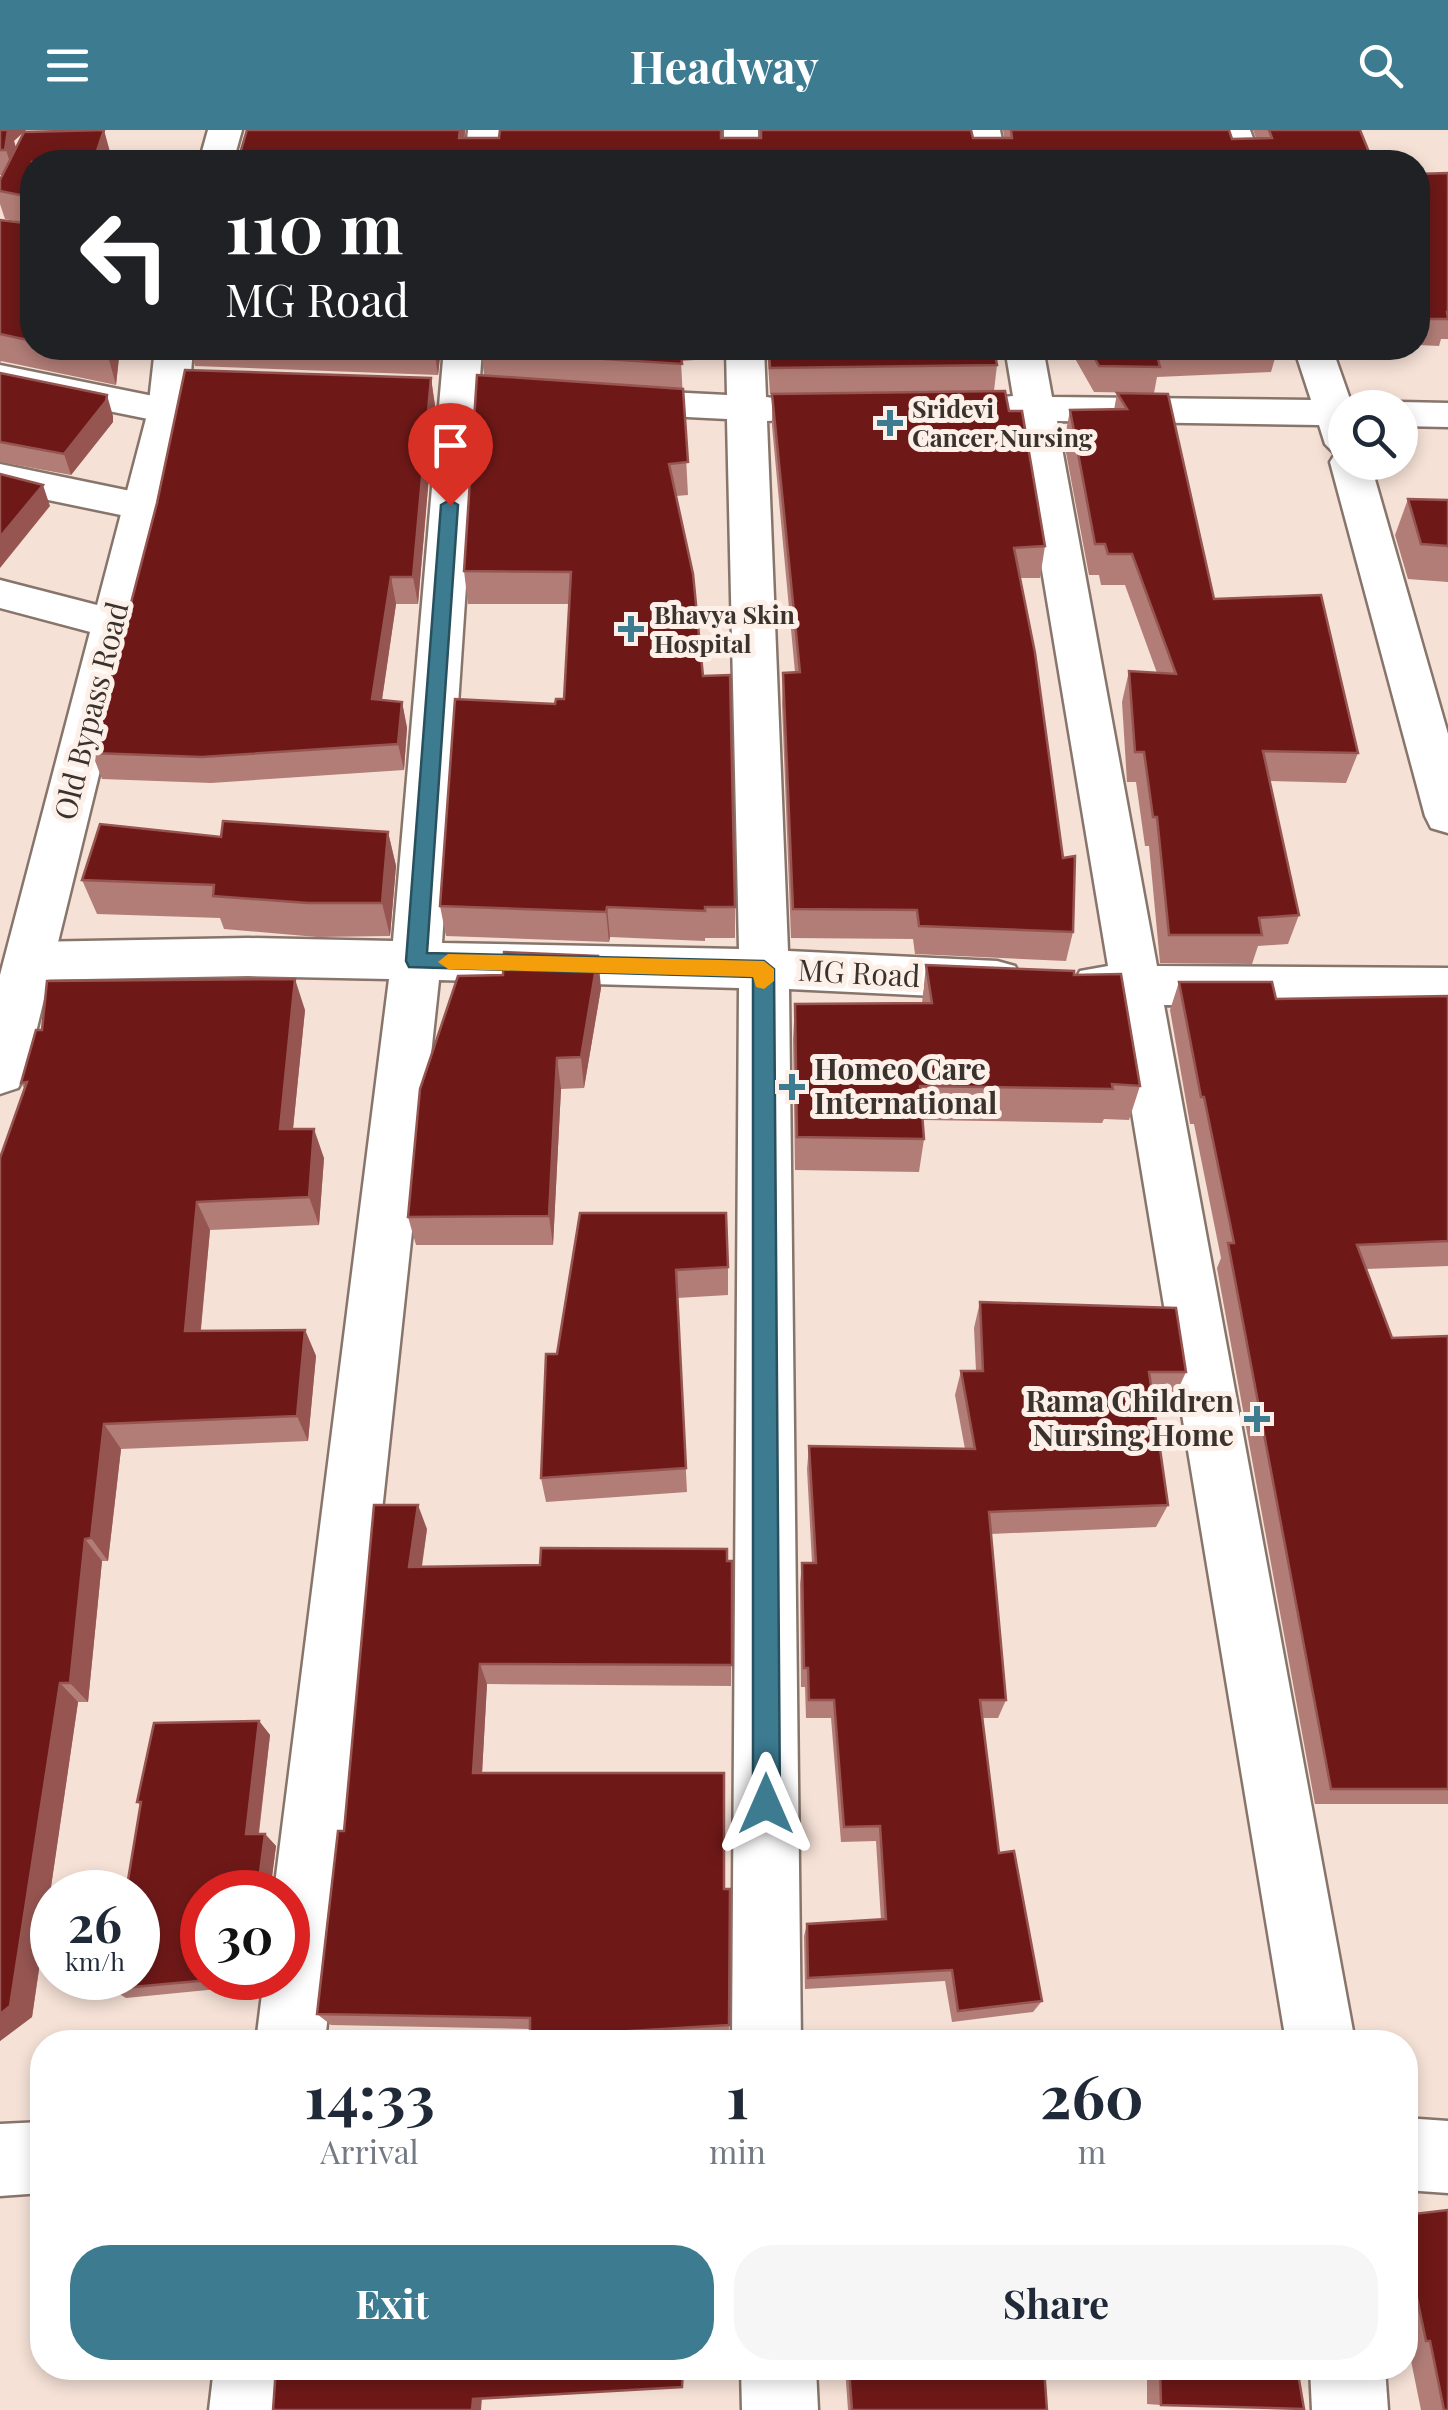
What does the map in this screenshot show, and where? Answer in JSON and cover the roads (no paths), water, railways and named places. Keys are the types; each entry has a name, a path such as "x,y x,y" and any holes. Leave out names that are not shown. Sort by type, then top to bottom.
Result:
{"street":[{"path":"745,360 764,969 767,2030"},
{"path":"1026,360 1319,2030"},
{"path":"1317,360 1329,390"},
{"path":"0,377 180,380"},
{"name":"Old Bypass Road","path":"0,1073 15,967 180,380"},
{"path":"291,2030 416,961 459,381"},
{"path":"574,399 746,410 824,410"},
{"path":"958,408 1035,408 1328,423"},
{"path":"1418,414 1448,415"},
{"path":"0,477 144,507"},
{"path":"1355,480 1448,816"},
{"path":"0,594 113,624"},
{"name":"MG Road","path":"15,967 248,957 764,969 1133,986 1448,987"},
{"path":"1418,2155 1448,2157"},
{"path":"0,2160 30,2159"},
{"path":"247,2410 251,2380"},
{"path":"779,2380 780,2410"},
{"path":"1349,2380 1350,2410"}],"place":[{"name":"Sridevi Cancer Nursing","path":"890,423"},
{"name":"Bhavya Skin Hospital","path":"631,629"},
{"name":"Homeo Care International","path":"792,1087"},
{"name":"Rama Children Nursing Home","path":"1257,1419"}]}
